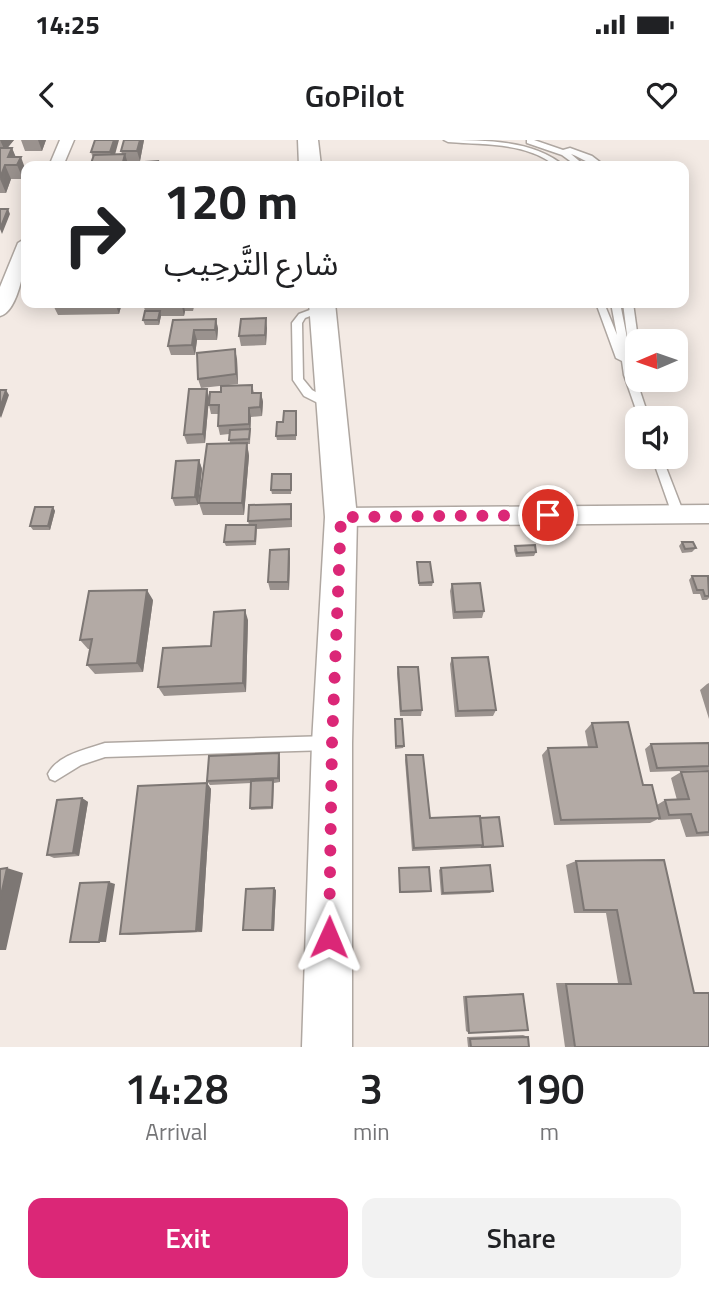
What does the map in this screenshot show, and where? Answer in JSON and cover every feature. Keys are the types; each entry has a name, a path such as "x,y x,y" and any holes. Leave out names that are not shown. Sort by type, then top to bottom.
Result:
{"street":[{"path":"58,161 66,140"},
{"path":"308,140 310,161"},
{"path":"0,310 21,256"},
{"path":"323,308 341,517 332,743 327,1047"},
{"path":"341,517 709,514"}],"lane":[{"path":"448,140 528,147 547,154 555,161"},
{"path":"523,140 580,154 592,161"},
{"path":"553,147 576,161"},
{"path":"602,308 625,365"},
{"path":"617,308 625,353"},
{"path":"629,308 631,329"},
{"path":"661,469 677,514"},
{"path":"55,774 77,760 106,750 332,743"}],"building":[{"path":"95,140 114,140 110,152 91,152"},
{"path":"124,140 140,140 137,151 121,151"},
{"path":"0,148 12,148 8,157 21,157 17,165 5,165 0,178"},
{"path":"125,154 123,161 92,161 94,155"},
{"path":"0,209 8,209 0,229"},
{"path":"145,311 160,311 158,320 143,320"},
{"path":"266,318 265,335 239,336 241,319"},
{"path":"216,319 215,330 194,330 192,345 168,346 173,320"},
{"path":"235,349 236,374 198,379 197,353"},
{"path":"252,385 252,393 261,393 260,407 249,408 249,424 218,426 219,405 209,405 210,392 221,392 221,386"},
{"path":"189,389 207,389 203,434 184,435"},
{"path":"0,390 6,390 0,408"},
{"path":"284,411 296,411 296,435 276,436 277,422 283,422"},
{"path":"250,429 249,439 229,440 230,430"},
{"path":"247,443 242,503 199,503 207,444"},
{"path":"199,460 195,497 172,498 176,461"},
{"path":"272,474 291,474 291,490 271,490"},
{"path":"291,504 291,519 248,521 249,505"},
{"path":"35,507 53,507 48,526 30,526"},
{"path":"226,525 256,525 255,541 224,542"},
{"path":"682,542 693,542 696,548 685,549"},
{"path":"535,545 536,552 517,553 515,546"},
{"path":"289,549 288,582 268,582 270,550"},
{"path":"417,562 430,562 433,582 419,583"},
{"path":"692,576 708,576 709,596 705,596 703,590 697,590"},
{"path":"480,583 484,611 455,612 452,584"},
{"path":"147,590 137,663 87,665 92,639 80,640 89,591"},
{"path":"245,610 243,683 158,687 163,648 211,646 214,612"},
{"path":"488,657 496,710 458,711 452,658"},
{"path":"398,667 418,667 422,710 401,711"},
{"path":"395,719 402,719 404,746 396,746"},
{"path":"628,722 643,785 652,785 660,818 561,820 548,748 597,747 592,723"},
{"path":"709,743 709,766 657,768 651,744"},
{"path":"279,753 278,778 207,781 209,756"},
{"path":"406,755 423,755 430,818 480,816 483,845 414,848"},
{"path":"709,771 709,832 697,833 691,814 669,815 665,800 689,799 681,772"},
{"path":"273,780 272,807 250,808 251,781"},
{"path":"207,783 196,931 120,934 138,786"},
{"path":"82,798 73,853 47,855 57,800"},
{"path":"499,817 503,846 482,847 480,818"},
{"path":"664,860 694,993 709,993 709,1047 575,1047 566,984 631,984 617,910 584,910 576,861"},
{"path":"490,865 493,891 443,893 441,868"},
{"path":"429,867 431,891 400,892 399,868"},
{"path":"7,868 0,900 0,869"},
{"path":"109,882 99,942 70,942 80,883"},
{"path":"274,888 272,930 243,930 246,889"},
{"path":"523,994 528,1030 469,1033 466,997"},
{"path":"528,1037 529,1047 471,1047 470,1039"}],"route":[{"path":"329,937 332,743 341,517 548,515"}]}
